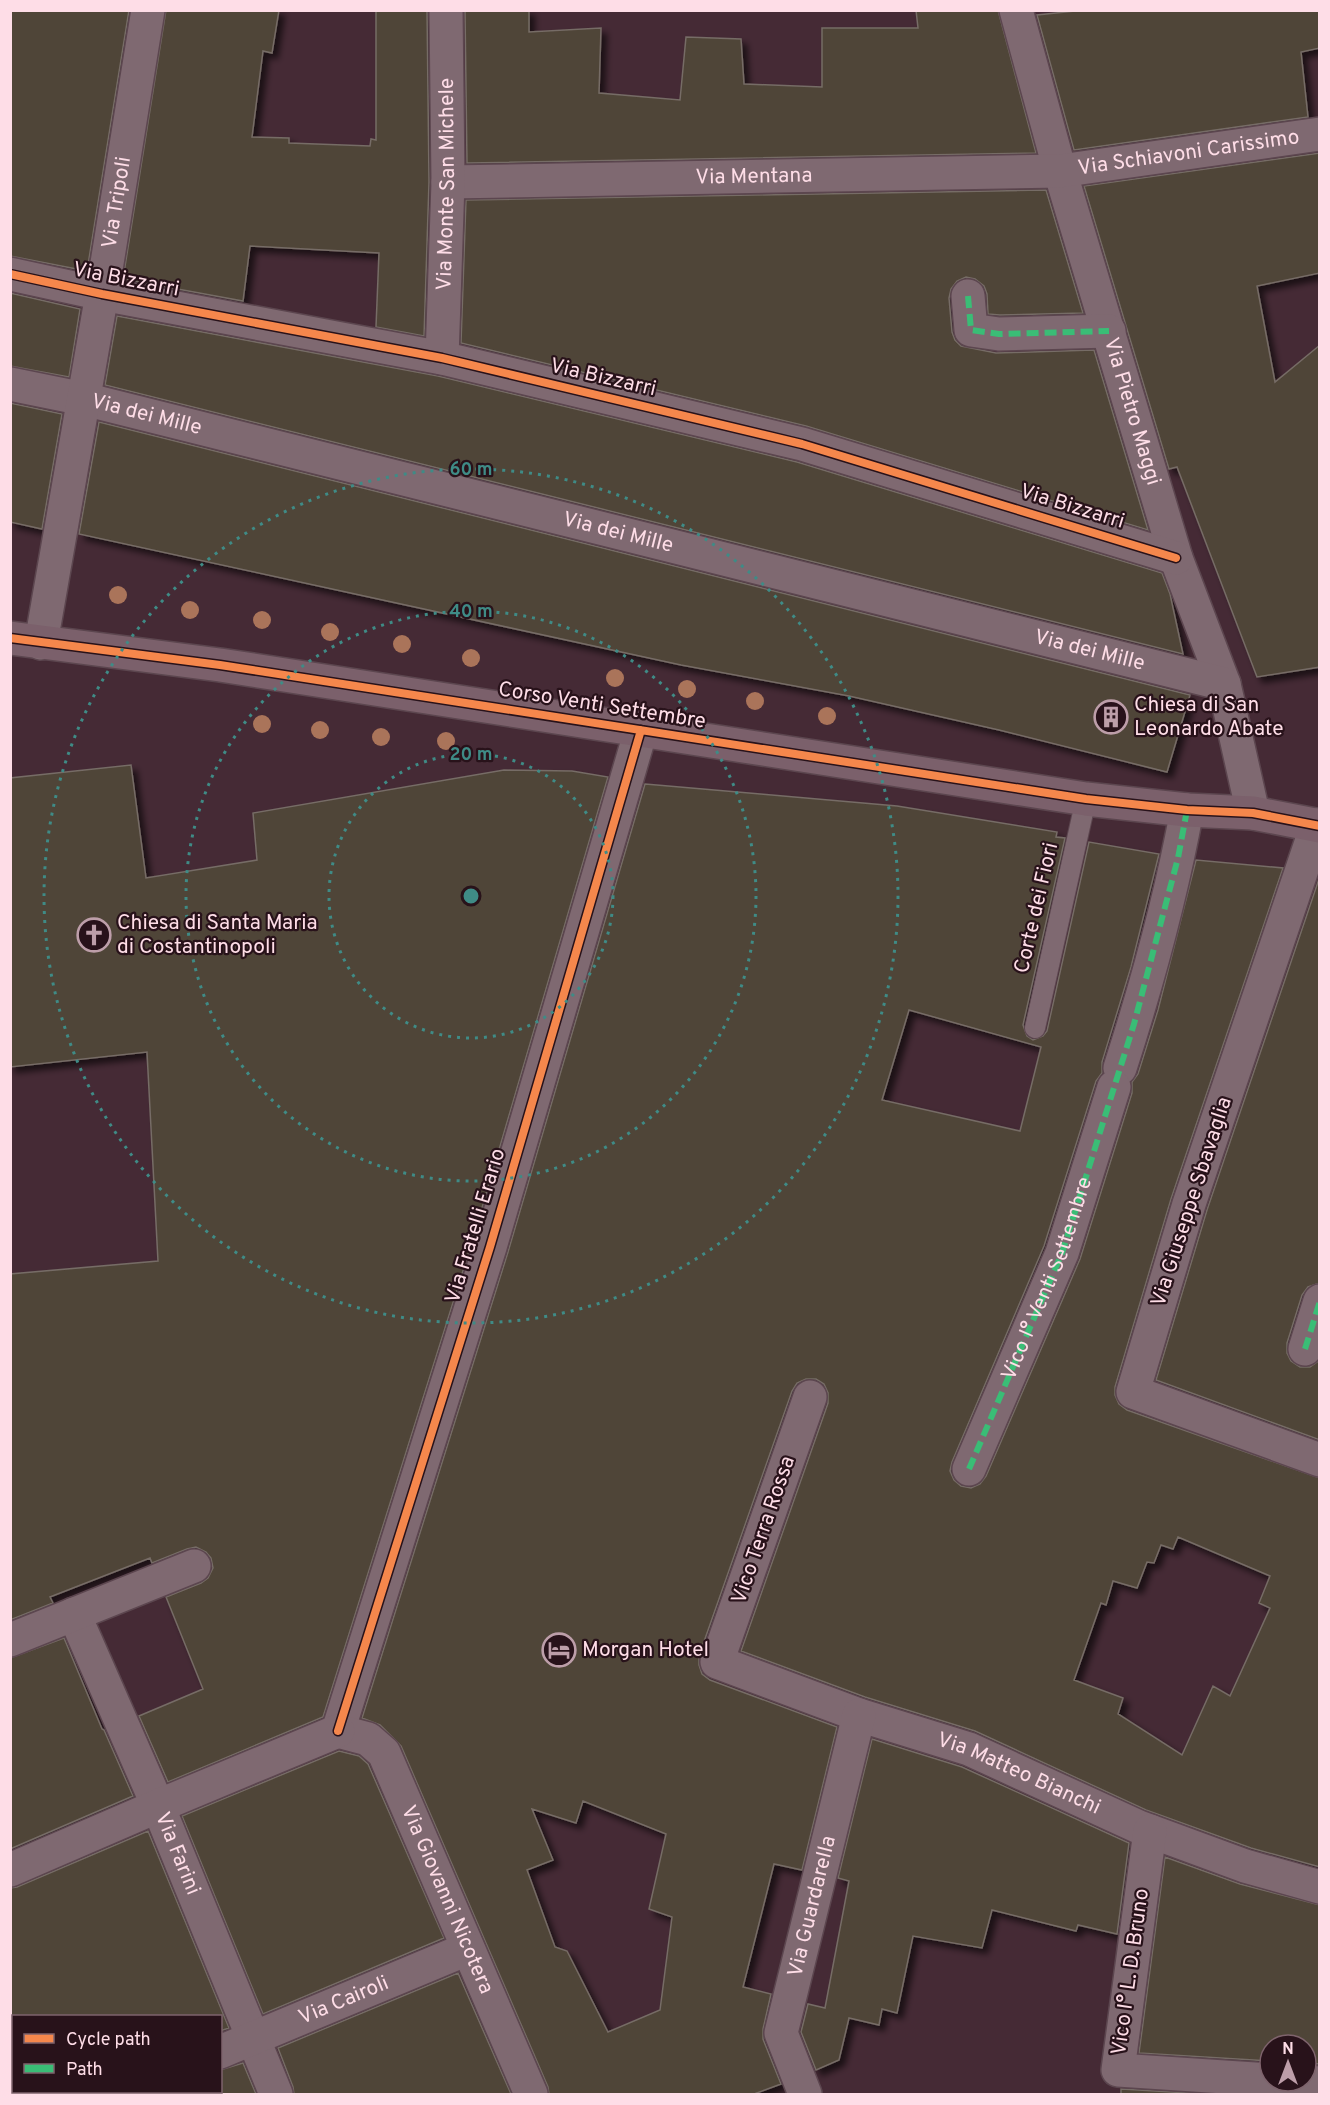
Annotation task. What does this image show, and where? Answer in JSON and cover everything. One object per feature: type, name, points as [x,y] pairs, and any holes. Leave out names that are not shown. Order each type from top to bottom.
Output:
[{"type":"street","name":"Via Tripoli","points":[[26,640],[84,399],[148,10]]},
{"type":"street","name":"Via Monte San Michele","points":[[442,358],[448,182],[446,10]]},
{"type":"street","name":"Via Pietro Maggi","points":[[1016,10],[1060,171],[1176,558],[1224,684],[1253,813]]},
{"type":"street","name":"Via Schiavoni Carissimo","points":[[1060,171],[1320,134]]},
{"type":"street","name":"Via Mentana","points":[[448,182],[1060,171]]},
{"type":"street","name":"Via Bizzarri","points":[[10,274],[102,294],[442,358],[802,444],[1176,558]]},
{"type":"street","points":[[968,296],[971,330],[999,334],[1109,331]]},
{"type":"street","name":"Via dei Mille","points":[[10,384],[84,399],[1224,684]]},
{"type":"street","name":"Corso Venti Settembre","points":[[26,640],[220,665],[1086,799],[1187,810],[1253,813],[1318,826]]},
{"type":"street","name":"Via Fratelli Erario","points":[[338,1731],[490,1247],[641,730]]},
{"type":"street","name":"Vico I° Venti Settembre","points":[[969,1469],[1062,1253],[1134,1024],[1175,870],[1187,810]]},
{"type":"street","name":"Via Giuseppe Sbavaglia","points":[[1318,826],[1189,1204],[1133,1392],[1320,1460]]},
{"type":"street","points":[[1305,1349],[1320,1300]]},
{"type":"street","name":"Vico Terra Rossa","points":[[717,1662],[810,1397]]},
{"type":"street","points":[[10,1640],[194,1566]]},
{"type":"street","name":"Via Farini","points":[[74,1614],[158,1806],[276,2094]]},
{"type":"street","name":"Via Matteo Bianchi","points":[[717,1662],[859,1715],[969,1749],[1150,1831],[1245,1866],[1320,1887]]},
{"type":"street","name":"Via Guardarella","points":[[805,2094],[781,2033],[859,1715]]},
{"type":"street","points":[[10,1870],[338,1731]]},
{"type":"street","name":"Via Giovanni Nicotera","points":[[338,1731],[368,1739],[384,1753],[531,2094]]},
{"type":"street","name":"Vico I° L. D. Bruno","points":[[1150,1831],[1118,2070],[1258,2079]]},
{"type":"street","name":"Via Cairoli","points":[[222,2051],[467,1949]]},
{"type":"lane","name":"Corte dei Fiori","points":[[1035,1028],[1086,799]]},
{"type":"building","points":[[10,10],[129,10],[87,271],[10,256]]},
{"type":"building","points":[[166,10],[279,10],[272,53],[263,51],[252,137],[289,138],[289,143],[370,146],[371,139],[376,140],[376,10],[427,10],[429,182],[424,336],[376,327],[379,253],[250,246],[243,301],[123,279]]},
{"type":"building","points":[[465,10],[529,10],[529,32],[601,28],[599,93],[680,100],[686,37],[741,39],[744,84],[822,87],[822,28],[918,28],[916,10],[998,10],[1036,153],[467,163]]},
{"type":"building","points":[[1085,10],[1320,10],[1320,48],[1301,52],[1308,117],[1074,150],[1037,15]]},
{"type":"building","points":[[1320,153],[1320,273],[1257,286],[1275,382],[1320,345],[1320,667],[1257,677],[1177,467],[1169,469],[1084,186]]},
{"type":"building","points":[[1046,190],[1083,313],[988,314],[987,294],[984,286],[975,279],[966,277],[957,281],[951,289],[949,298],[952,332],[955,340],[961,346],[996,353],[1094,350],[1148,530],[806,426],[461,343],[466,200]]},
{"type":"building","points":[[10,293],[80,309],[69,377],[10,366]]},
{"type":"building","points":[[117,316],[438,376],[797,462],[1162,573],[1170,594],[1183,654],[105,385]]},
{"type":"building","points":[[10,403],[62,414],[42,529],[10,522]]},
{"type":"building","points":[[99,422],[1190,695],[1167,772],[849,696],[681,665],[79,534]]},
{"type":"building","points":[[131,765],[146,878],[257,860],[253,813],[504,770],[572,771],[608,777],[472,1242],[323,1717],[168,1782],[139,1716],[203,1689],[166,1597],[208,1578],[213,1568],[211,1558],[206,1552],[196,1547],[152,1563],[150,1558],[50,1597],[53,1603],[10,1620],[10,1274],[158,1261],[147,1052],[10,1067],[10,778]]},
{"type":"building","points":[[645,784],[897,806],[1057,832],[1056,837],[1065,838],[1023,1025],[1027,1036],[1033,1040],[1043,1036],[1047,1031],[1089,842],[1159,854],[1131,967],[1102,1062],[1102,1073],[1096,1081],[1044,1246],[952,1462],[950,1471],[954,1480],[961,1486],[971,1488],[980,1484],[986,1476],[1080,1259],[1132,1093],[1132,1082],[1138,1074],[1158,1010],[1196,860],[1283,868],[1171,1199],[1115,1387],[1115,1395],[1119,1404],[1127,1410],[1320,1478],[1320,1867],[1251,1848],[1146,1810],[975,1731],[865,1697],[741,1651],[828,1403],[828,1393],[824,1384],[816,1379],[806,1379],[797,1383],[792,1391],[699,1656],[702,1674],[710,1680],[837,1727],[802,1870],[774,1864],[743,1987],[771,1994],[763,2039],[781,2084],[754,2094],[549,2094],[548,2087],[401,1746],[380,1725],[362,1718],[508,1252]],"holes":[[[909,1010],[1041,1047],[1020,1131],[882,1100]],[[1178,1537],[1270,1576],[1259,1603],[1270,1608],[1230,1696],[1213,1686],[1182,1755],[1118,1714],[1123,1698],[1074,1680],[1101,1603],[1106,1605],[1113,1581],[1137,1588],[1147,1562],[1154,1563],[1161,1545],[1173,1549]],[[583,1801],[666,1834],[649,1909],[672,1917],[660,2010],[608,2032],[567,1951],[555,1947],[527,1870],[553,1860],[532,1809],[576,1823]]]},
{"type":"building","points":[[1320,876],[1320,1283],[1308,1287],[1302,1295],[1287,1343],[1287,1353],[1291,1361],[1300,1367],[1310,1367],[1320,1360],[1320,1440],[1156,1380],[1207,1210]]},
{"type":"building","points":[[64,1638],[133,1796],[10,1849],[10,1658]]},
{"type":"building","points":[[872,1739],[962,1767],[1129,1843],[1117,1934],[1078,1925],[1076,1931],[992,1910],[982,1948],[913,1936],[897,2013],[882,2009],[879,2025],[849,2018],[839,2060],[816,2070],[801,2032],[808,2004],[825,2008],[849,1881],[838,1878]]},
{"type":"building","points":[[339,1751],[359,1756],[368,1764],[444,1938],[263,2014],[182,1816]]},
{"type":"building","points":[[148,1831],[229,2028],[222,2030],[222,2015],[10,2016],[10,1888]]},
{"type":"building","points":[[1165,1857],[1240,1884],[1320,1905],[1320,2064],[1318,2064],[1318,2033],[1258,2033],[1258,2060],[1139,2053]]},
{"type":"building","points":[[458,1973],[511,2094],[294,2094],[278,2048]]},
{"type":"building","points":[[243,2063],[256,2094],[220,2094],[222,2093],[222,2069]]},
{"type":"building","points":[[1121,2089],[1205,2094],[1121,2094]]},
{"type":"marked path","points":[[968,296],[971,330],[999,334],[1109,331]]},
{"type":"marked path","points":[[969,1469],[1062,1253],[1134,1024],[1178,858],[1187,810]]},
{"type":"marked path","points":[[1305,1349],[1320,1301]]},
{"type":"cycle path","points":[[10,274],[102,294],[442,358],[802,444],[1176,558]]},
{"type":"cycle path","points":[[10,638],[220,665],[1086,799],[1187,810],[1253,813],[1320,826]]},
{"type":"cycle path","points":[[338,1731],[490,1247],[641,730]]},
{"type":"place","name":"Chiesa di San Leonardo Abate","points":[[1111,717]]},
{"type":"place","name":"Chiesa di Santa Maria di Costantinopoli","points":[[94,935]]},
{"type":"place","name":"Morgan Hotel","points":[[559,1650]]}]
